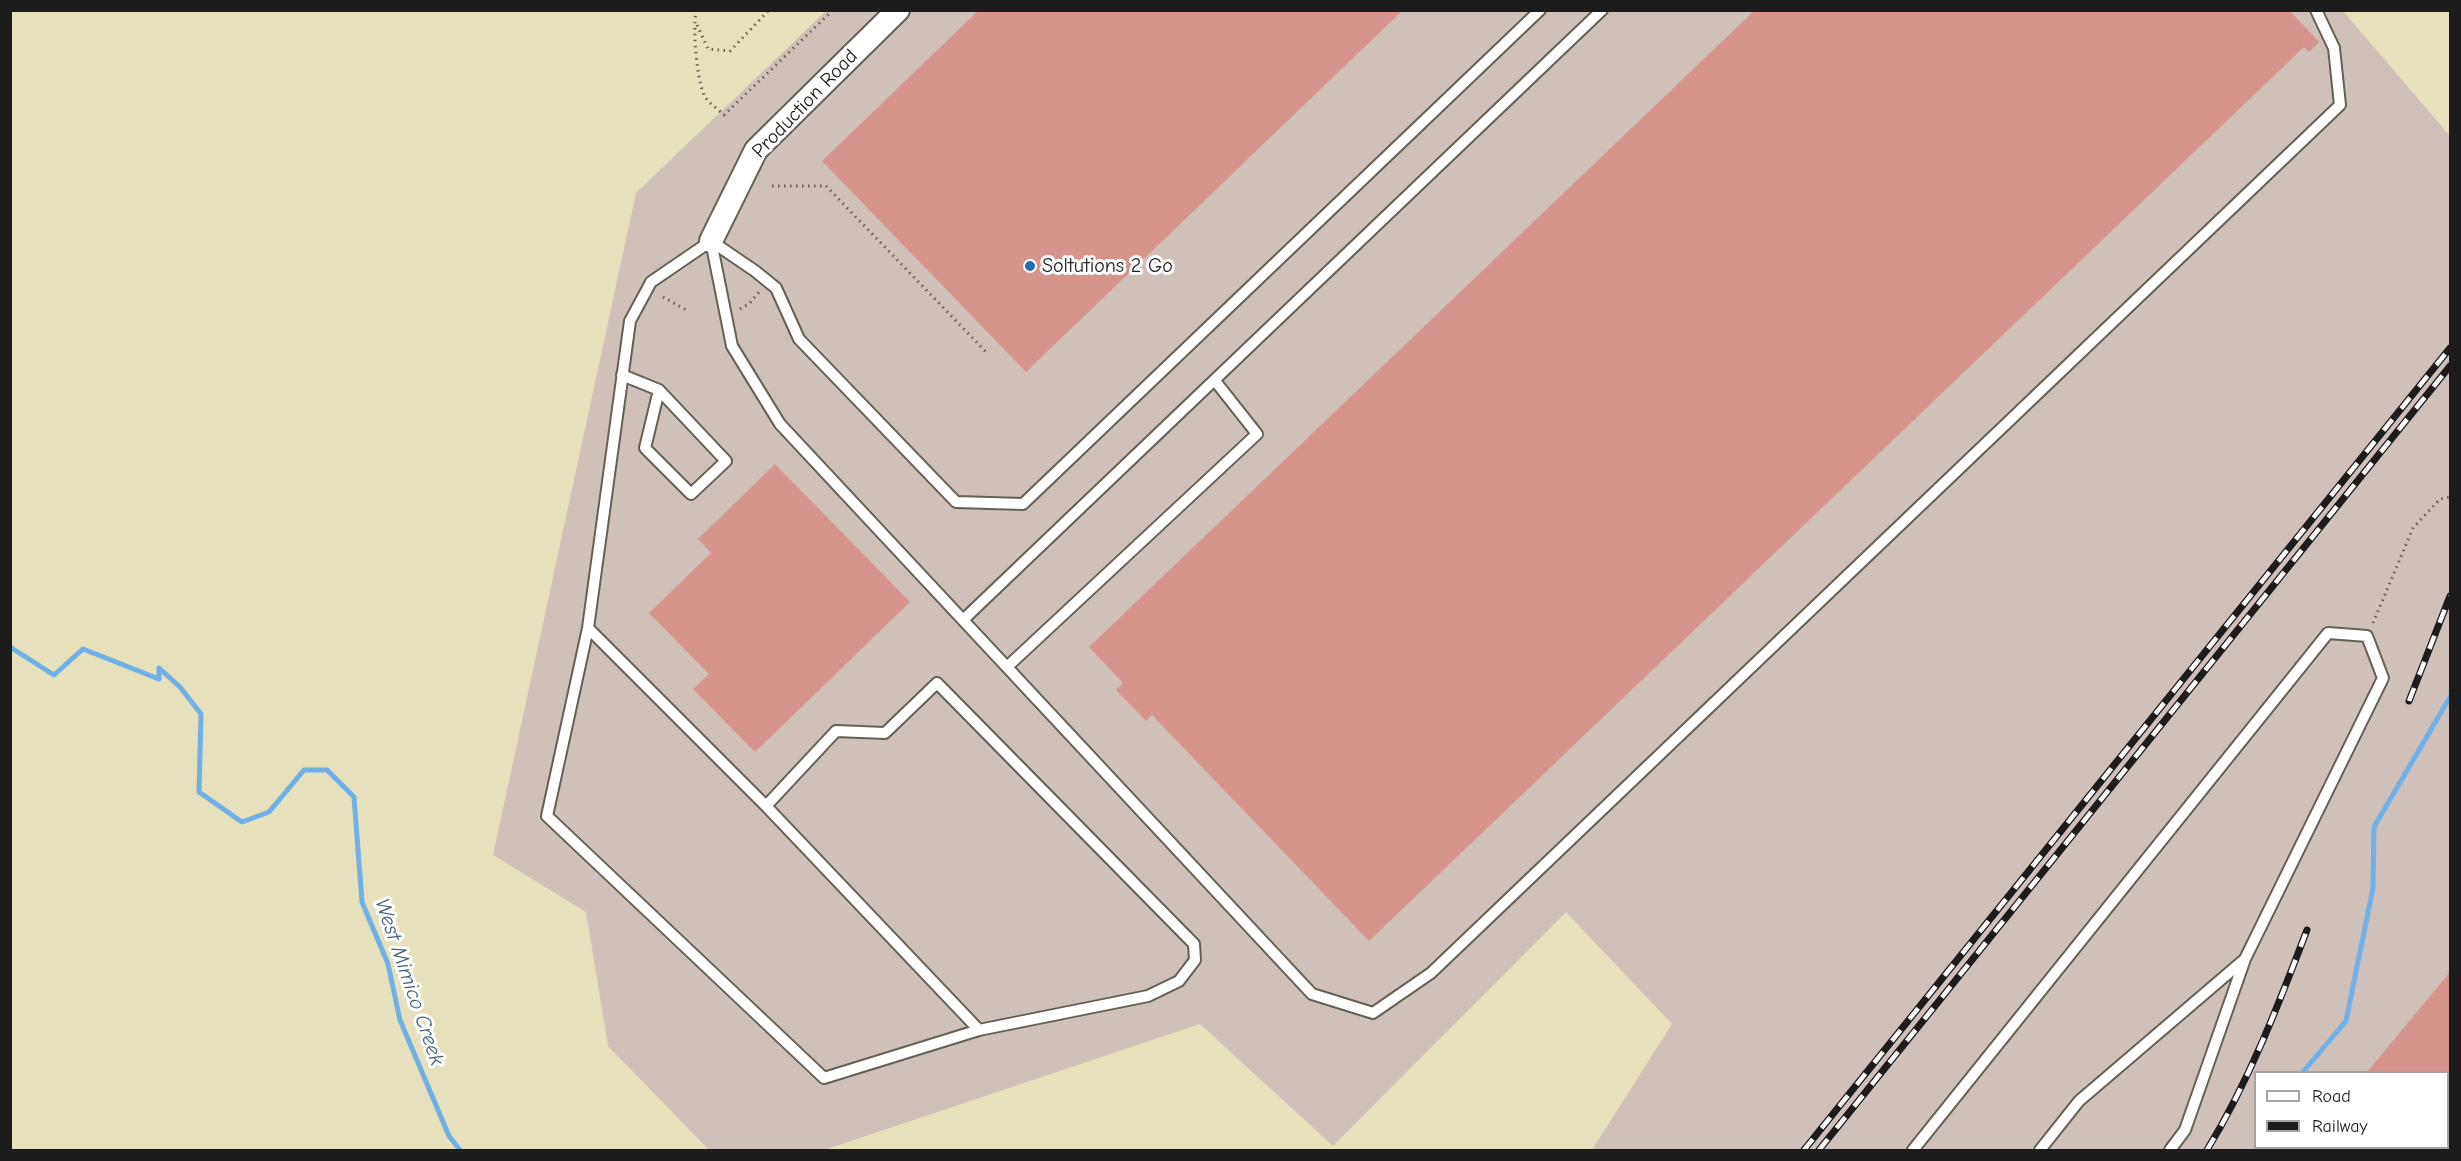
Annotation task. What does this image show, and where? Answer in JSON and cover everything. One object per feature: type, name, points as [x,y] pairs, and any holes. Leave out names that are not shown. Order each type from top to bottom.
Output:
[{"type":"street","name":"Production Road","points":[[711,241],[756,150],[898,10]]},
{"type":"lane","points":[[711,241],[776,288],[798,339],[957,502],[1023,504],[1540,10]]},
{"type":"lane","points":[[964,619],[1216,382],[1602,10]]},
{"type":"lane","points":[[711,241],[732,345],[780,424],[1312,994],[1373,1013],[1431,973],[2340,105],[2334,48],[2316,10]]},
{"type":"lane","points":[[711,241],[651,282],[630,321],[588,628],[547,816],[824,1078],[979,1030],[1148,996],[1179,981],[1195,960],[1194,944],[937,683],[885,733],[836,731],[766,806]]},
{"type":"lane","points":[[622,375],[659,390],[726,461],[691,494],[645,448],[659,390]]},
{"type":"lane","points":[[1008,666],[1257,434],[1216,382]]},
{"type":"lane","points":[[588,628],[766,806],[979,1030]]},
{"type":"lane","points":[[1913,1150],[2328,633],[2367,636],[2383,678],[2245,959],[2184,1130],[2170,1150]]},
{"type":"lane","points":[[2040,1150],[2079,1101],[2245,959]]},
{"type":"path","points":[[696,10],[694,21],[699,69],[705,97],[724,115],[833,10]]},
{"type":"path","points":[[694,21],[708,49],[730,51],[769,10]]},
{"type":"path","points":[[772,186],[826,186],[987,353]]},
{"type":"path","points":[[734,311],[749,304],[760,290]]},
{"type":"path","points":[[663,297],[688,311]]},
{"type":"path","points":[[2367,636],[2413,528],[2440,499],[2451,496]]},
{"type":"shaded area","points":[[826,11],[2343,11],[2450,136],[2450,1150],[1592,1150],[1672,1024],[1566,912],[1333,1146],[1200,1024],[824,1150],[709,1150],[608,1046],[586,912],[493,855],[636,193]]},
{"type":"building","name":"Soltutions 2 Go","points":[[979,10],[1403,10],[1026,372],[822,161]]},
{"type":"building","points":[[1755,10],[2289,10],[2319,42],[2309,52],[2304,47],[1369,941],[1152,715],[1146,721],[1116,690],[1123,683],[1089,647]]},
{"type":"building","points":[[775,464],[910,602],[755,752],[693,689],[709,674],[649,613],[711,553],[698,539]]},
{"type":"building","points":[[2451,971],[2451,1072],[2368,1071]]},
{"type":"waterway","name":"West Mimico Creek","points":[[10,647],[54,675],[83,649],[159,679],[159,668],[180,687],[201,714],[199,792],[242,822],[269,812],[304,770],[327,770],[354,797],[362,902],[388,964],[400,1020],[449,1136],[460,1150]]},
{"type":"waterway","points":[[2304,1071],[2346,1021],[2373,888],[2374,827],[2450,697]]},
{"type":"railway","points":[[1804,1150],[2450,348]]},
{"type":"railway","points":[[1819,1150],[2450,366]]},
{"type":"railway","points":[[2409,701],[2450,596]]},
{"type":"railway","points":[[2207,1150],[2249,1070],[2274,1015],[2307,930]]},
{"type":"place","name":"Soltutions 2 Go","points":[[1030,266]]}]
